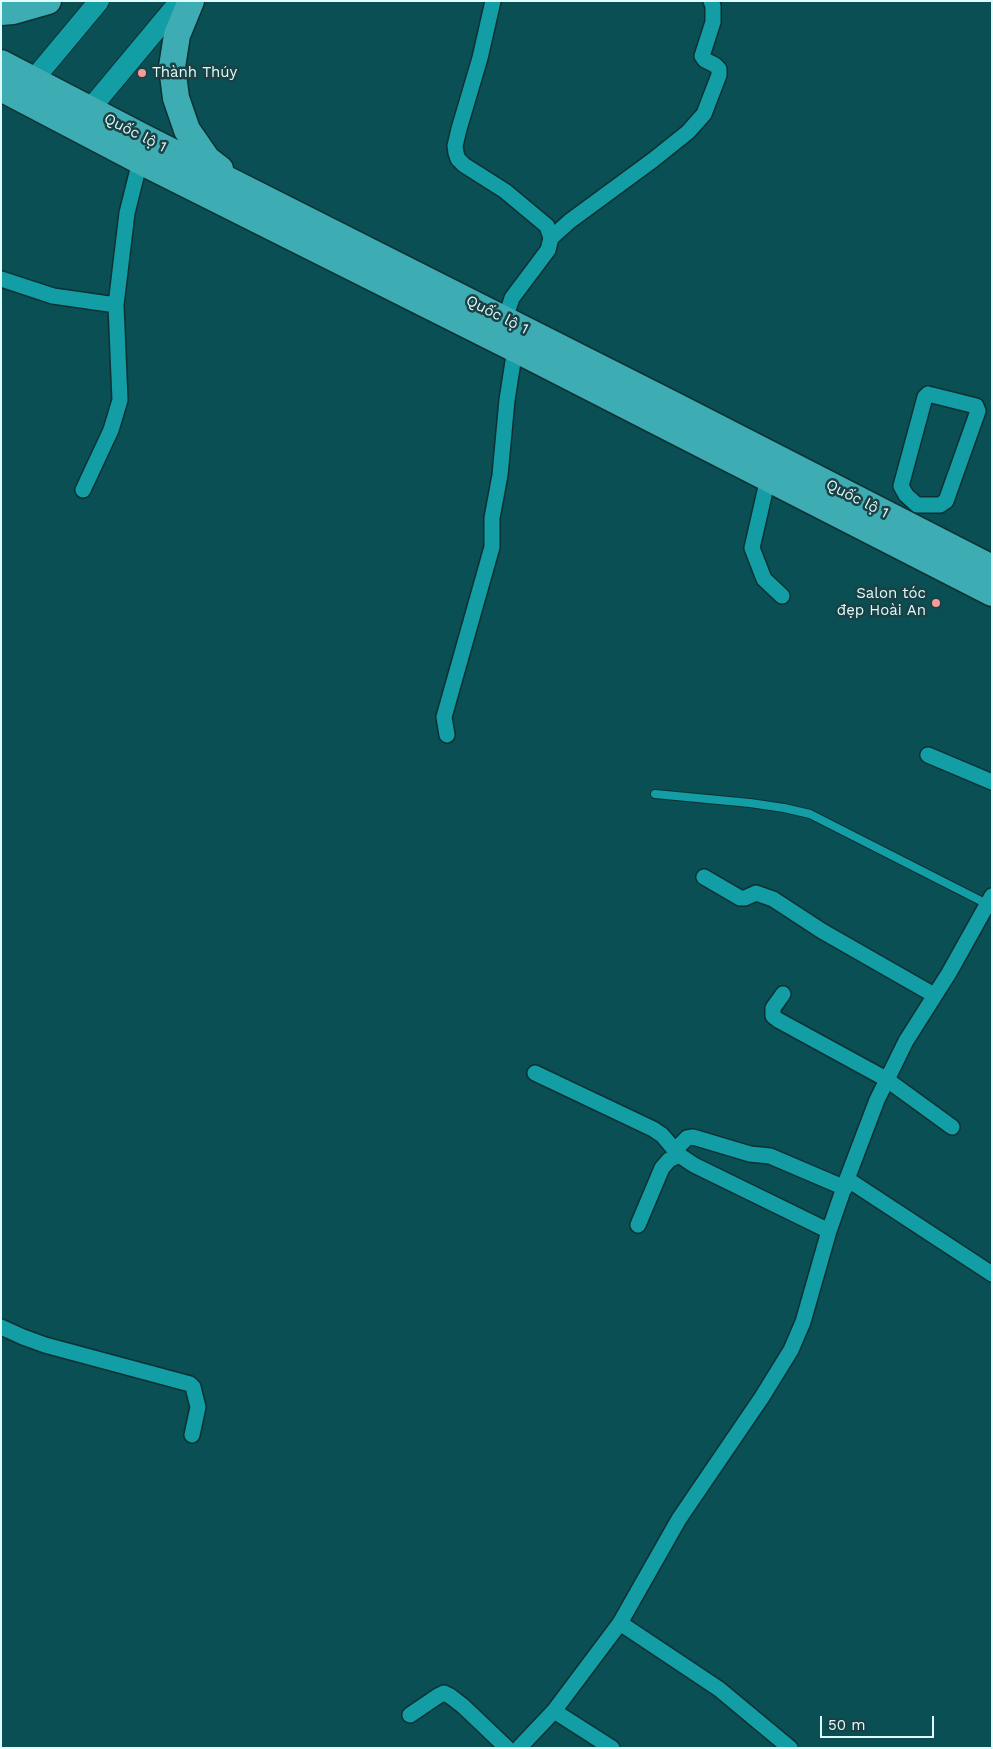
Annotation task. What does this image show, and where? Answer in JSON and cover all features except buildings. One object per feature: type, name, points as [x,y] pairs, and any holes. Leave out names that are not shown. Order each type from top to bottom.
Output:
[{"type":"highway","points":[[191,1],[177,35],[172,67],[176,98],[187,130],[207,159],[247,189]]},
{"type":"highway","name":"Quốc lộ 1","points":[[1,63],[19,89],[247,189],[507,320],[913,516],[992,568]]},
{"type":"highway","name":"Quốc lộ 1","points":[[84,119],[140,161],[515,349],[992,593]]},
{"type":"main road","points":[[19,89],[99,1]]},
{"type":"main road","points":[[84,119],[180,1]]},
{"type":"street","points":[[493,1],[480,58],[459,129],[455,146],[456,153],[458,159],[464,165],[505,191],[547,226],[551,238],[548,250],[512,298],[507,320]]},
{"type":"street","points":[[551,238],[570,221],[681,138],[704,114],[719,75],[719,69],[702,56],[713,22],[713,6],[711,1]]},
{"type":"street","points":[[82,490],[111,430],[120,400],[116,305],[127,213],[140,161]]},
{"type":"street","points":[[1,279],[53,296],[116,305]]},
{"type":"street","points":[[448,735],[444,717],[492,547],[492,518],[500,475],[507,400],[515,349]]},
{"type":"street","points":[[926,395],[976,406],[978,411],[946,501],[913,516],[901,486],[926,395]]},
{"type":"street","points":[[768,478],[752,548],[764,579],[782,596]]},
{"type":"street","points":[[928,755],[992,782]]},
{"type":"street","points":[[704,877],[740,898],[756,893],[773,899],[822,931],[934,995]]},
{"type":"street","points":[[518,1748],[554,1711],[620,1623],[679,1520],[762,1397],[791,1350],[803,1322],[829,1231],[862,1136],[886,1080],[906,1041],[949,973],[989,900]]},
{"type":"street","points":[[783,994],[773,1008],[773,1016],[778,1020],[886,1080],[952,1127]]},
{"type":"street","points":[[535,1073],[653,1129],[662,1135],[677,1153],[698,1168],[829,1231]]},
{"type":"street","points":[[638,1226],[662,1168],[677,1153],[687,1138],[693,1137],[750,1154],[770,1156],[846,1184],[992,1274]]},
{"type":"street","points":[[1,1327],[45,1344],[190,1384],[193,1387],[198,1407],[192,1435]]},
{"type":"street","points":[[620,1623],[719,1689],[790,1748]]},
{"type":"street","points":[[410,1714],[438,1696],[444,1694],[450,1696],[507,1748]]},
{"type":"street","points":[[554,1711],[612,1748]]},
{"type":"lane","points":[[655,794],[759,804],[810,814],[989,900]]},
{"type":"place","name":"Thành Thúy","points":[[142,73]]},
{"type":"place","name":"Salon tóc đẹp Hoài An","points":[[936,603]]}]
